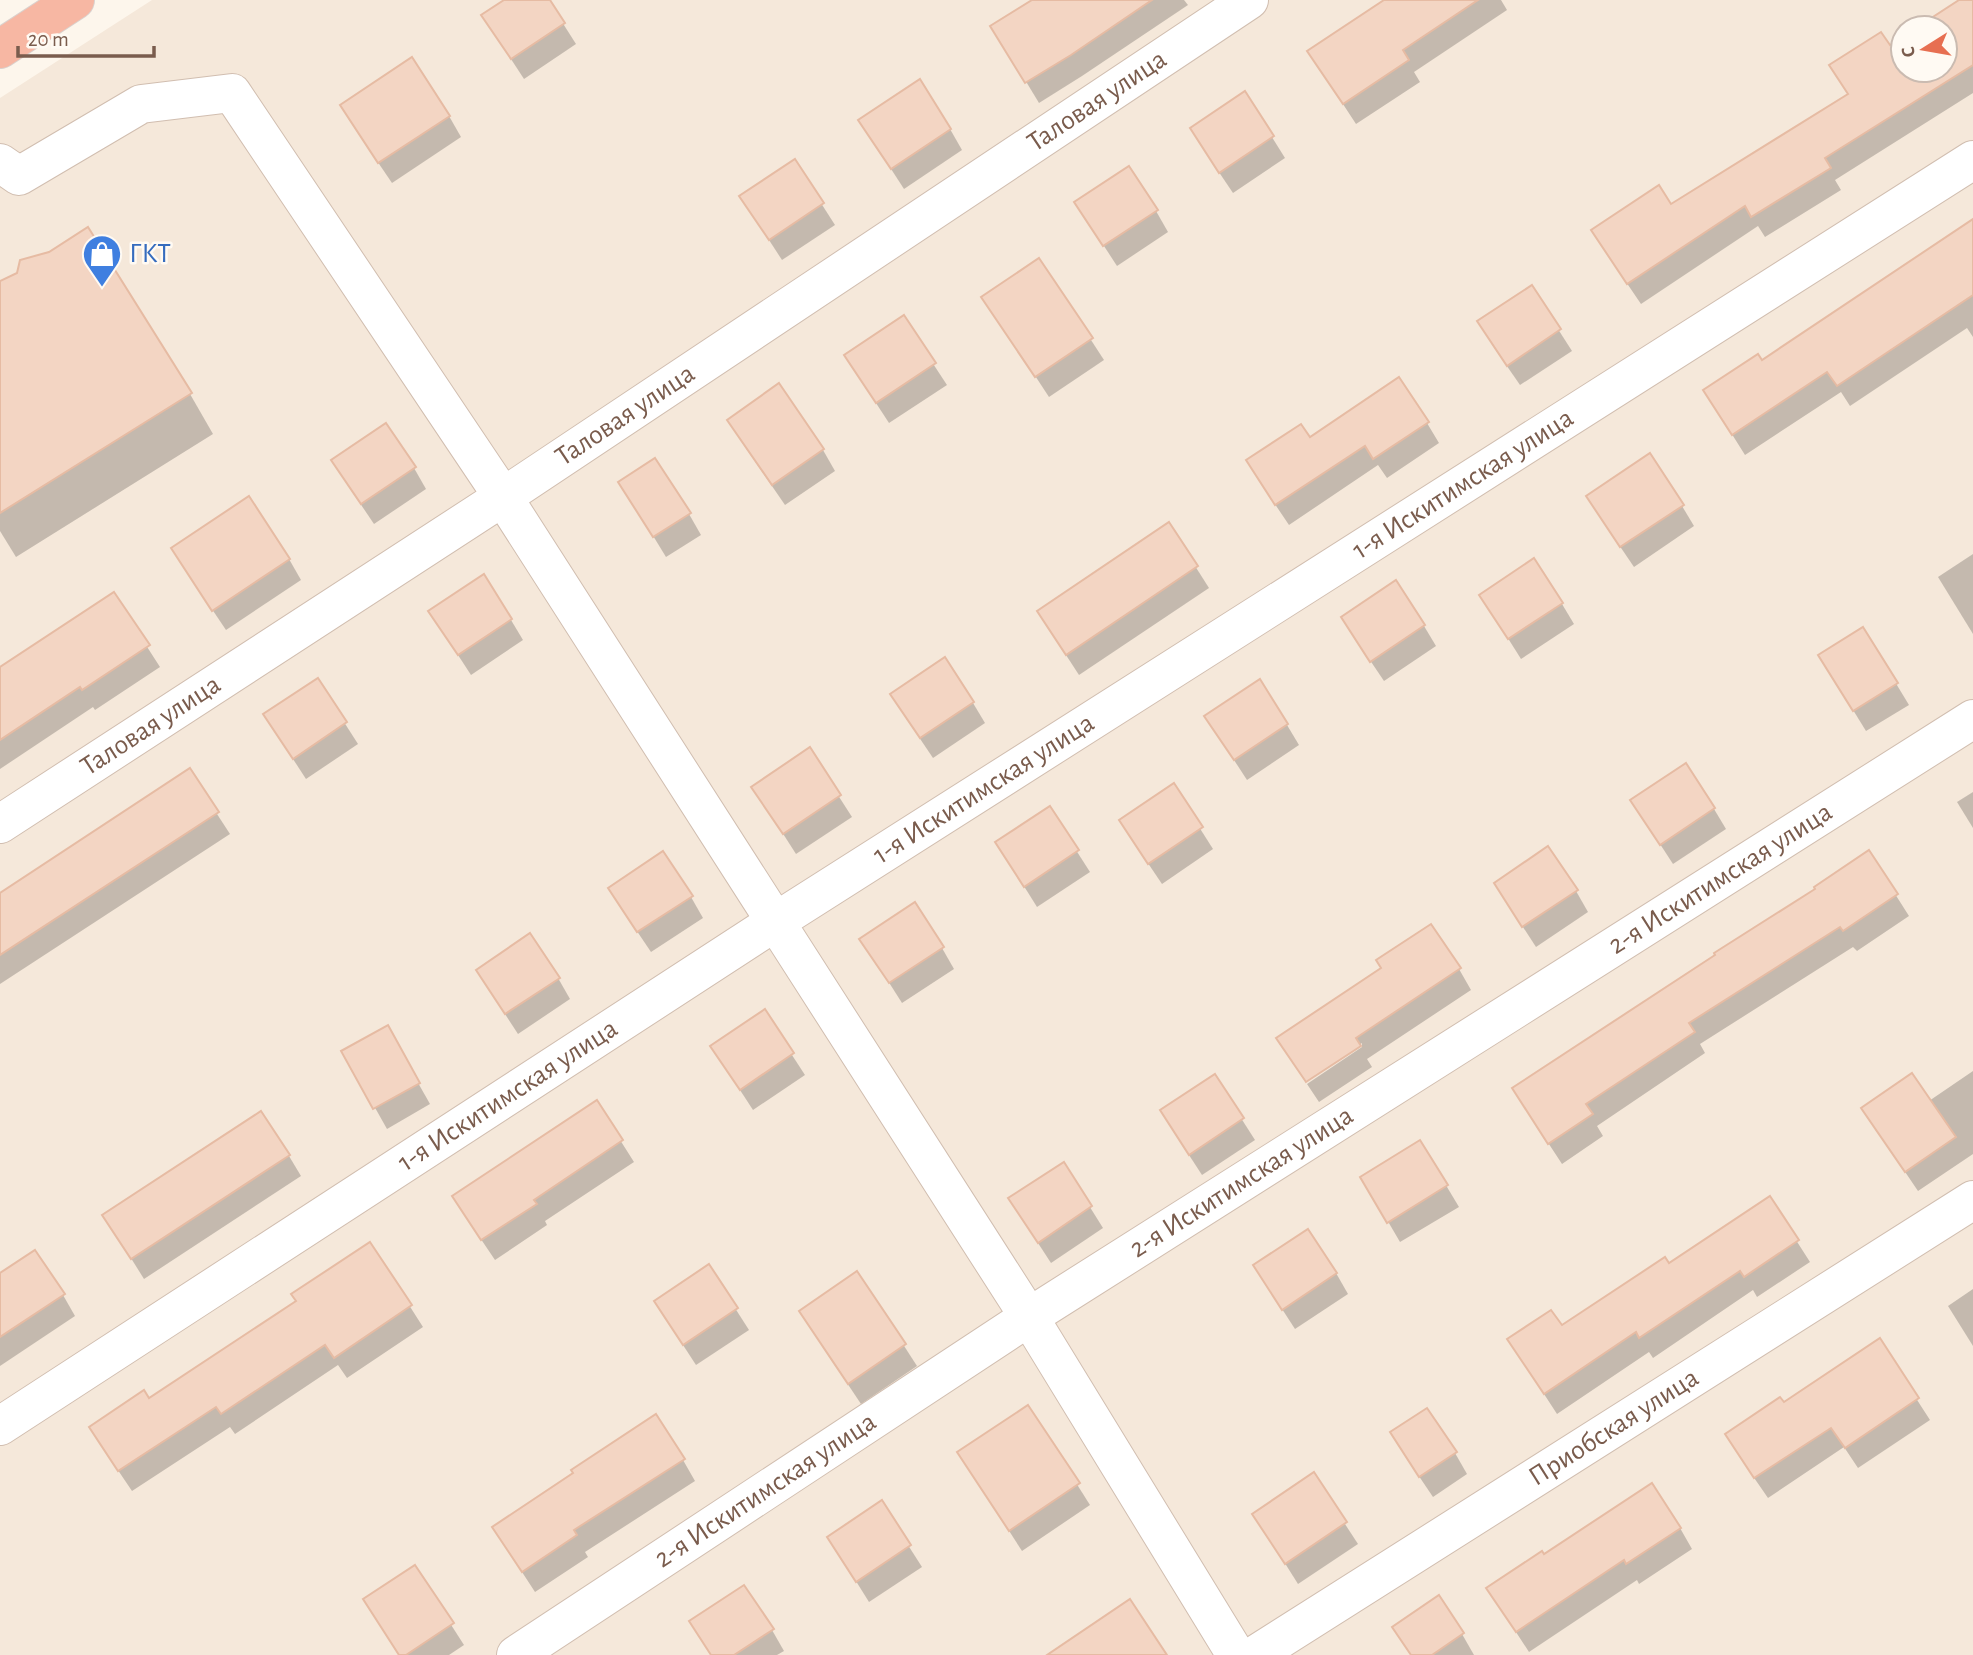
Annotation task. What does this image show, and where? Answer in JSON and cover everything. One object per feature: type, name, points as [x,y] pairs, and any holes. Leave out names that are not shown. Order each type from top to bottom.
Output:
[{"type":"highway","points":[[0,49],[75,0]]},
{"type":"street","name":"Таловая улица","points":[[0,824],[503,497],[1249,0]]},
{"type":"street","points":[[0,163],[19,176],[141,104],[232,93],[503,497],[1029,1317],[1236,1655]]},
{"type":"street","name":"1-я Искитимская улица","points":[[0,1426],[775,922],[1973,160]]},
{"type":"street","name":"2-я Искитимская улица","points":[[516,1655],[1029,1317],[1973,719]]},
{"type":"street","name":"Приобская улица","points":[[1255,1655],[1973,1200]]},
{"type":"shaded area","points":[[152,0],[1973,0],[1973,1655],[0,1655],[0,98]]},
{"type":"building","points":[[504,0],[550,0],[565,23],[511,59],[481,15]]},
{"type":"building","points":[[1032,0],[1152,0],[1025,83],[990,26]]},
{"type":"building","points":[[1384,0],[1478,0],[1403,50],[1409,60],[1343,104],[1307,51]]},
{"type":"building","points":[[1959,0],[1973,0],[1973,65],[1959,74],[1959,14],[1938,14]]},
{"type":"building","points":[[1881,32],[1889,44],[1889,84],[1943,84],[1825,158],[1831,168],[1751,217],[1745,206],[1627,284],[1591,230],[1659,185],[1671,204],[1848,94],[1829,65]]},
{"type":"building","points":[[412,57],[450,116],[378,163],[340,105]]},
{"type":"building","points":[[920,79],[951,129],[891,169],[858,120]]},
{"type":"building","points":[[1245,91],[1274,136],[1219,173],[1190,128]]},
{"type":"building","points":[[795,159],[824,203],[769,240],[739,196]]},
{"type":"building","points":[[1129,166],[1158,210],[1103,246],[1074,202]]},
{"type":"building","points":[[1973,219],[1973,295],[1837,386],[1827,372],[1732,435],[1703,390],[1758,354],[1762,360]]},
{"type":"building","points":[[88,227],[192,393],[0,513],[0,281],[17,273],[20,260],[49,252]]},
{"type":"building","points":[[1039,258],[1093,338],[1035,377],[981,297]]},
{"type":"building","points":[[1532,285],[1561,329],[1507,366],[1477,321]]},
{"type":"building","points":[[904,315],[936,363],[876,403],[844,355]]},
{"type":"building","points":[[1399,377],[1429,422],[1373,459],[1365,446],[1275,505],[1246,460],[1301,424],[1310,437]]},
{"type":"building","points":[[779,383],[824,449],[772,485],[727,420]]},
{"type":"building","points":[[386,423],[416,467],[361,504],[331,460]]},
{"type":"building","points":[[1650,453],[1684,505],[1620,547],[1586,496]]},
{"type":"building","points":[[655,458],[691,513],[653,537],[618,482]]},
{"type":"building","points":[[249,496],[290,559],[212,611],[171,548]]},
{"type":"building","points":[[1169,522],[1198,566],[1066,655],[1037,611]]},
{"type":"building","points":[[1534,558],[1563,603],[1508,639],[1479,595]]},
{"type":"building","points":[[484,574],[512,619],[458,655],[428,611]]},
{"type":"building","points":[[1396,580],[1425,625],[1370,662],[1341,617]]},
{"type":"building","points":[[114,592],[150,645],[0,740],[0,667]]},
{"type":"building","points":[[1863,627],[1898,683],[1853,711],[1818,655]]},
{"type":"building","points":[[945,657],[974,702],[920,738],[890,694]]},
{"type":"building","points":[[318,678],[347,722],[293,759],[263,714]]},
{"type":"building","points":[[1260,679],[1288,724],[1234,760],[1204,716]]},
{"type":"building","points":[[810,747],[841,795],[783,834],[751,787]]},
{"type":"building","points":[[1686,763],[1715,808],[1660,845],[1630,800]]},
{"type":"building","points":[[190,768],[219,812],[0,955],[0,893]]},
{"type":"building","points":[[1174,783],[1203,827],[1148,864],[1119,820]]},
{"type":"building","points":[[1050,806],[1079,850],[1024,887],[995,842]]},
{"type":"building","points":[[1548,846],[1578,890],[1522,927],[1494,883]]},
{"type":"building","points":[[1869,850],[1898,894],[1843,931],[1840,927],[1689,1023],[1695,1032],[1586,1104],[1593,1114],[1548,1144],[1512,1088],[1815,889],[1814,887]]},
{"type":"building","points":[[663,851],[693,896],[637,932],[608,888]]},
{"type":"building","points":[[915,902],[944,947],[889,983],[859,939]]},
{"type":"building","points":[[1431,924],[1461,968],[1356,1038],[1361,1046],[1306,1082],[1276,1038],[1381,968],[1376,960]]},
{"type":"building","points":[[530,933],[560,978],[505,1014],[476,970]]},
{"type":"building","points":[[765,1009],[794,1053],[740,1090],[710,1046]]},
{"type":"building","points":[[388,1025],[420,1083],[373,1109],[341,1051]]},
{"type":"building","points":[[1912,1073],[1956,1137],[1905,1172],[1861,1108]]},
{"type":"building","points":[[1215,1074],[1244,1118],[1189,1155],[1160,1110]]},
{"type":"building","points":[[597,1100],[623,1140],[534,1200],[537,1204],[481,1240],[452,1196]]},
{"type":"building","points":[[261,1111],[290,1155],[131,1259],[102,1215]]},
{"type":"building","points":[[1420,1140],[1448,1185],[1387,1223],[1360,1177]]},
{"type":"building","points":[[1064,1162],[1092,1206],[1038,1243],[1008,1198]]},
{"type":"building","points":[[1770,1196],[1799,1240],[1744,1277],[1740,1271],[1639,1338],[1636,1332],[1544,1394],[1507,1339],[1551,1310],[1562,1325],[1665,1257],[1669,1263]]},
{"type":"building","points":[[1308,1229],[1337,1273],[1282,1310],[1253,1265]]},
{"type":"building","points":[[370,1242],[412,1305],[334,1358],[325,1345],[221,1414],[216,1407],[118,1471],[89,1427],[144,1390],[149,1398],[296,1301],[291,1294]]},
{"type":"building","points":[[35,1250],[65,1294],[0,1337],[0,1273]]},
{"type":"building","points":[[709,1264],[738,1308],[683,1345],[654,1301]]},
{"type":"building","points":[[857,1271],[906,1344],[848,1384],[799,1311]]},
{"type":"building","points":[[1880,1338],[1919,1398],[1845,1448],[1831,1428],[1754,1478],[1725,1434],[1780,1397],[1784,1402]]},
{"type":"building","points":[[1028,1405],[1080,1483],[1009,1531],[957,1452]]},
{"type":"building","points":[[1427,1408],[1457,1452],[1419,1477],[1390,1432]]},
{"type":"building","points":[[656,1414],[685,1459],[574,1530],[577,1535],[522,1572],[492,1527],[573,1473],[571,1470]]},
{"type":"building","points":[[1314,1472],[1347,1522],[1285,1564],[1252,1514]]},
{"type":"building","points":[[1652,1483],[1681,1528],[1626,1564],[1624,1560],[1516,1632],[1486,1588],[1542,1551],[1544,1554]]},
{"type":"building","points":[[882,1500],[911,1545],[856,1582],[827,1537]]},
{"type":"building","points":[[415,1565],[454,1623],[406,1655],[399,1655],[363,1599]]},
{"type":"building","points":[[744,1585],[774,1629],[734,1655],[711,1655],[689,1621]]},
{"type":"building","points":[[1439,1595],[1464,1633],[1432,1655],[1411,1655],[1392,1627]]},
{"type":"building","points":[[1130,1599],[1167,1655],[1047,1655]]},
{"type":"place","name":"ГКТ","points":[[102,288]]}]
